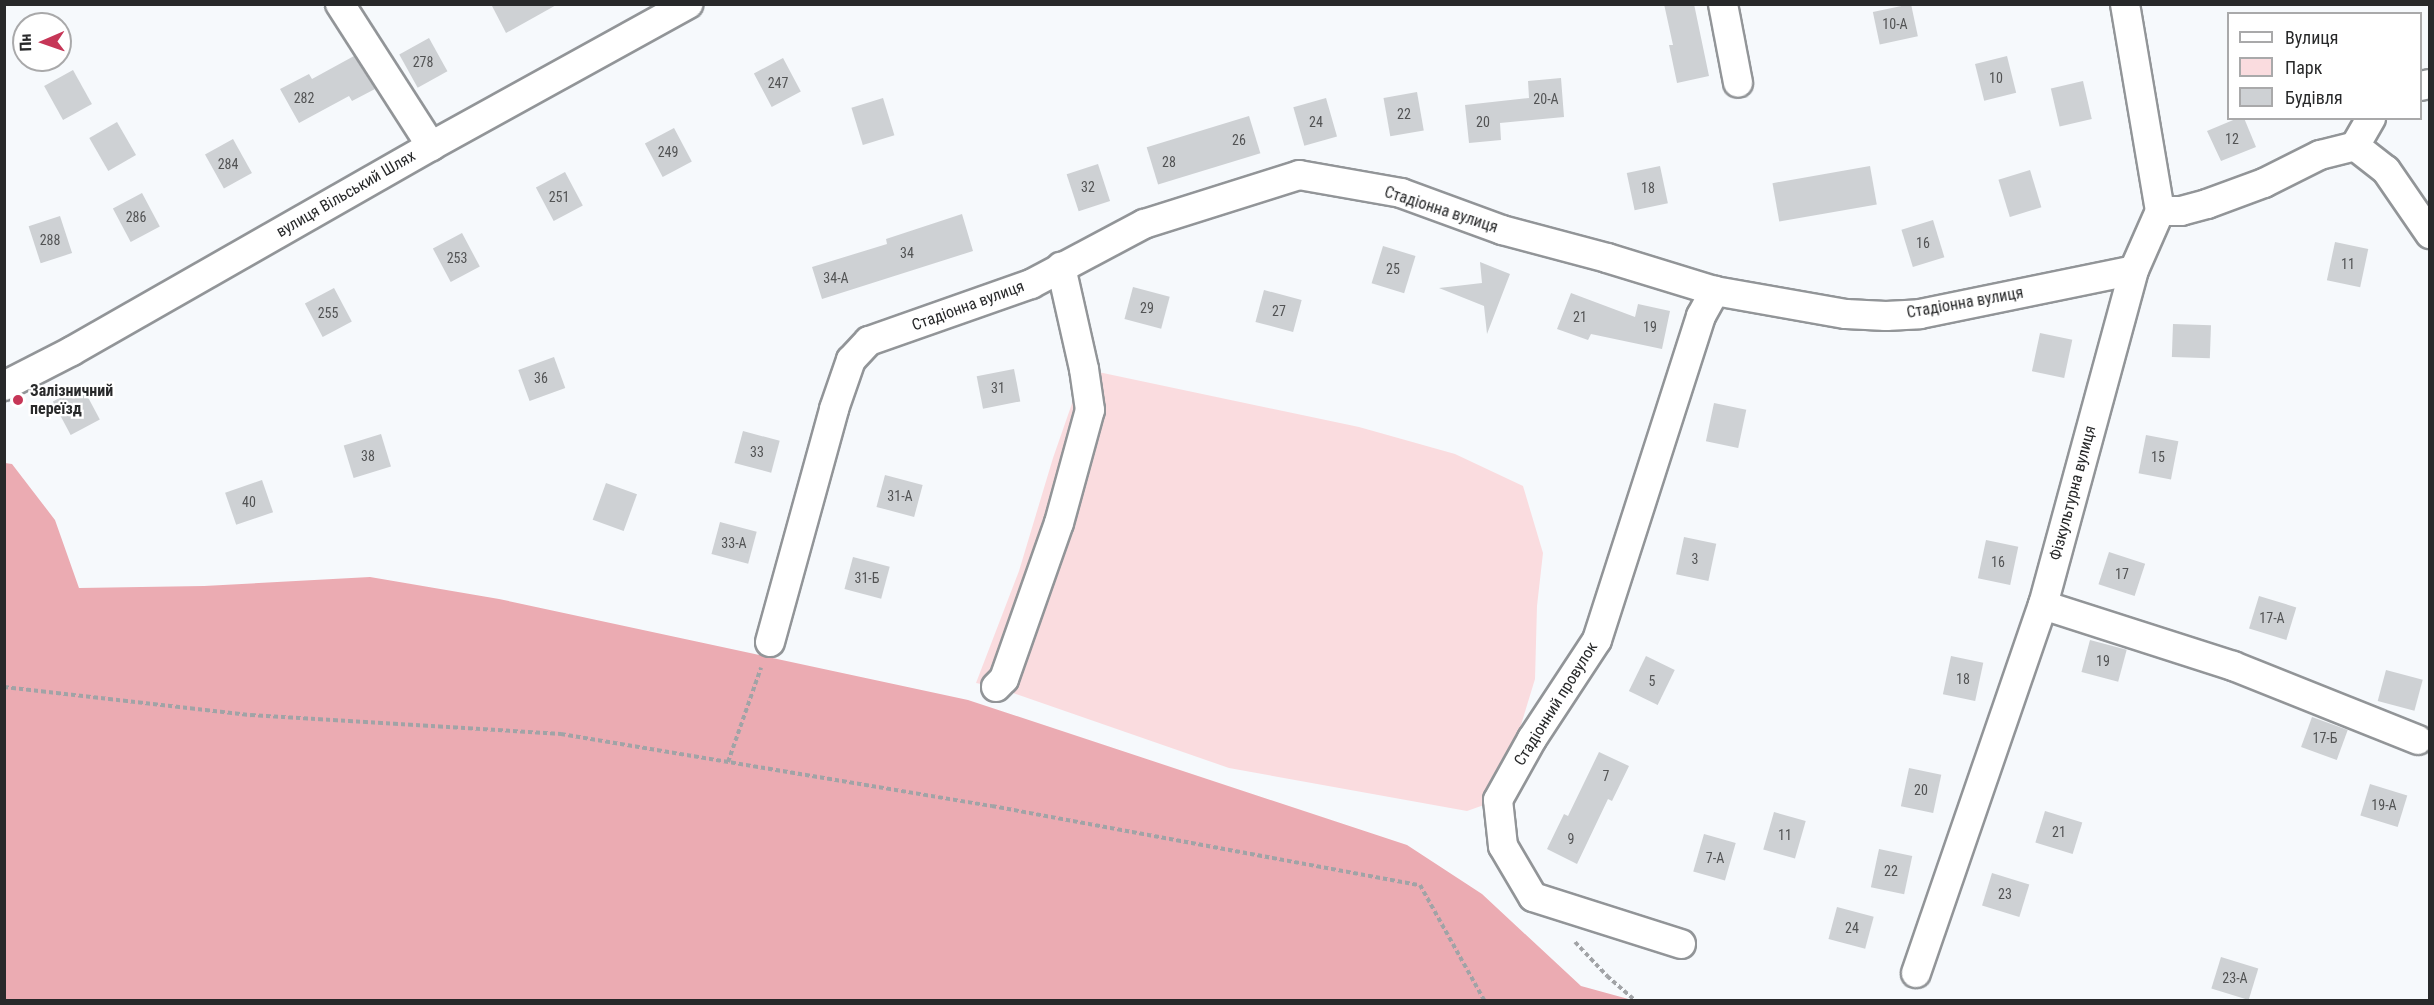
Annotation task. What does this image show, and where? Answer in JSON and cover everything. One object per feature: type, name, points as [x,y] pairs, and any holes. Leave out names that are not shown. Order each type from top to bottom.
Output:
[{"type":"street","points":[[340,4],[431,146]]},
{"type":"street","name":"вулиця Вільський Шлях","points":[[4,386],[72,351],[431,146],[688,4]]},
{"type":"street","points":[[1723,4],[1738,83]]},
{"type":"street","points":[[2125,4],[2160,211],[2181,211],[2207,204],[2264,183],[2320,155],[2355,146],[2370,120]]},
{"type":"street","points":[[2355,146],[2386,170],[2430,234]]},
{"type":"street","name":"Стадіонна вулиця","points":[[770,642],[834,409],[851,360],[868,341],[1031,284],[1144,224],[1299,175],[1401,193],[1502,230],[1607,258],[1715,291],[1846,314],[1886,316],[1920,314],[2134,270]]},
{"type":"street","name":"Фізкультурна вулиця","points":[[1916,973],[2043,605],[2134,270],[2160,211]]},
{"type":"street","points":[[996,687],[1004,679],[1059,523],[1090,411],[1084,369],[1061,267]]},
{"type":"street","name":"Стадіонний провулок","points":[[1681,944],[1533,897],[1503,846],[1498,800],[1532,739],[1597,640],[1701,316],[1715,291]]},
{"type":"street","points":[[2043,605],[2233,666],[2418,740]]},
{"type":"path","points":[[728,762],[770,642]]},
{"type":"path","points":[[4,687],[251,715],[561,734],[992,806],[1420,885],[1484,1000]]},
{"type":"path","points":[[1574,941],[1607,976],[1635,1000]]},
{"type":"green space","points":[[1084,369],[1359,427],[1455,454],[1523,486],[1543,553],[1537,606],[1535,679],[1498,800],[1467,811],[1229,768],[996,687],[976,683],[1019,571],[1053,458]]},
{"type":"shaded area","points":[[5,463],[12,464],[55,520],[79,588],[204,586],[370,577],[499,599],[968,700],[1407,845],[1482,894],[1581,986],[1632,1000],[5,1000]]},
{"type":"building","points":[[491,4],[558,4],[506,33]]},
{"type":"building","points":[[1664,4],[1694,4],[1709,76],[1677,83],[1669,45],[1673,45]]},
{"type":"building","points":[[1911,4],[1918,36],[1880,44],[1873,12]]},
{"type":"building","points":[[429,38],[447,71],[418,88],[399,54]]},
{"type":"building","points":[[354,56],[375,89],[352,101],[349,96],[299,123],[280,89],[309,74],[312,79]]},
{"type":"building","points":[[2007,56],[2016,93],[1984,101],[1975,64]]},
{"type":"building","points":[[783,58],[801,92],[772,107],[754,73]]},
{"type":"building","points":[[73,70],[92,104],[63,120],[44,86]]},
{"type":"building","points":[[1561,78],[1564,117],[1500,123],[1501,140],[1469,143],[1465,105],[1529,98],[1528,81]]},
{"type":"building","points":[[2083,81],[2092,119],[2060,126],[2051,88]]},
{"type":"building","points":[[1417,92],[1424,130],[1390,136],[1384,98]]},
{"type":"building","points":[[883,98],[894,135],[863,145],[851,108]]},
{"type":"building","points":[[1326,98],[1337,136],[1304,146],[1293,107]]},
{"type":"building","points":[[1249,116],[1260,153],[1158,185],[1147,147]]},
{"type":"building","points":[[2233,120],[2245,120],[2256,147],[2221,161],[2207,131]]},
{"type":"building","points":[[117,122],[136,155],[108,171],[89,138]]},
{"type":"building","points":[[674,128],[692,162],[663,177],[645,143]]},
{"type":"building","points":[[233,139],[252,173],[224,189],[205,155]]},
{"type":"building","points":[[1098,164],[1110,201],[1079,211],[1067,174]]},
{"type":"building","points":[[1660,166],[1668,203],[1635,210],[1627,173]]},
{"type":"building","points":[[1870,166],[1877,204],[1779,222],[1773,183]]},
{"type":"building","points":[[2030,170],[2041,207],[2010,217],[1998,180]]},
{"type":"building","points":[[565,172],[583,206],[554,221],[536,187]]},
{"type":"building","points":[[142,193],[160,227],[131,242],[113,208]]},
{"type":"building","points":[[962,214],[973,251],[822,299],[812,267],[887,244],[886,239]]},
{"type":"building","points":[[60,216],[72,253],[41,263],[29,226]]},
{"type":"building","points":[[1933,220],[1944,257],[1913,267],[1901,230]]},
{"type":"building","points":[[462,233],[480,267],[451,282],[433,248]]},
{"type":"building","points":[[2335,242],[2368,249],[2360,287],[2327,280]]},
{"type":"building","points":[[1383,246],[1416,256],[1404,293],[1372,283]]},
{"type":"building","points":[[1480,262],[1510,274],[1487,334],[1484,306],[1439,288],[1482,283]]},
{"type":"building","points":[[1133,287],[1170,297],[1161,329],[1124,319]]},
{"type":"building","points":[[334,288],[352,322],[323,337],[305,303]]},
{"type":"building","points":[[1264,290],[1302,300],[1293,332],[1255,322]]},
{"type":"building","points":[[1571,293],[1635,317],[1638,304],[1670,311],[1662,349],[1591,334],[1588,340],[1557,329]]},
{"type":"building","points":[[2173,324],[2211,325],[2210,358],[2172,357]]},
{"type":"building","points":[[2040,333],[2072,340],[2064,378],[2032,371]]},
{"type":"building","points":[[554,357],[565,388],[530,401],[518,370]]},
{"type":"building","points":[[1014,369],[1020,401],[983,409],[977,376]]},
{"type":"building","points":[[82,386],[100,420],[71,435],[53,401]]},
{"type":"building","points":[[1714,403],[1746,410],[1738,448],[1706,441]]},
{"type":"building","points":[[743,431],[780,441],[771,473],[734,463]]},
{"type":"building","points":[[381,434],[391,467],[354,478],[344,445]]},
{"type":"building","points":[[2146,435],[2178,441],[2171,480],[2139,473]]},
{"type":"building","points":[[885,475],[923,485],[914,517],[876,507]]},
{"type":"building","points":[[262,480],[273,512],[236,525],[225,493]]},
{"type":"building","points":[[606,483],[637,494],[624,531],[593,520]]},
{"type":"building","points":[[720,522],[757,532],[748,564],[711,554]]},
{"type":"building","points":[[1684,537],[1716,544],[1708,581],[1676,574]]},
{"type":"building","points":[[1986,540],[2018,547],[2010,585],[1978,578]]},
{"type":"building","points":[[2109,552],[2145,564],[2135,596],[2098,584]]},
{"type":"building","points":[[853,557],[890,567],[881,599],[844,589]]},
{"type":"building","points":[[2259,596],[2296,607],[2286,640],[2249,629]]},
{"type":"building","points":[[2090,640],[2127,650],[2118,682],[2081,672]]},
{"type":"building","points":[[1646,656],[1675,670],[1658,705],[1629,691]]},
{"type":"building","points":[[1951,656],[1983,663],[1975,701],[1943,694]]},
{"type":"building","points":[[2386,670],[2423,680],[2414,711],[2378,701]]},
{"type":"building","points":[[2312,717],[2348,730],[2337,760],[2301,747]]},
{"type":"building","points":[[1599,752],[1629,766],[1612,801],[1608,799],[1577,864],[1547,849],[1564,814],[1568,816]]},
{"type":"building","points":[[1909,768],[1941,775],[1933,813],[1901,806]]},
{"type":"building","points":[[2370,784],[2407,795],[2398,827],[2360,816]]},
{"type":"building","points":[[2045,811],[2082,822],[2073,854],[2035,843]]},
{"type":"building","points":[[1774,812],[1806,821],[1795,859],[1763,849]]},
{"type":"building","points":[[1704,834],[1736,843],[1725,881],[1693,871]]},
{"type":"building","points":[[1879,849],[1912,856],[1904,894],[1871,887]]},
{"type":"building","points":[[1992,873],[2029,884],[2019,917],[1982,906]]},
{"type":"building","points":[[1837,907],[1874,917],[1865,949],[1828,939]]},
{"type":"building","points":[[2221,957],[2258,968],[2249,1000],[2211,989]]},
{"type":"place","name":"Залізничний переїзд","points":[[18,400]]}]
